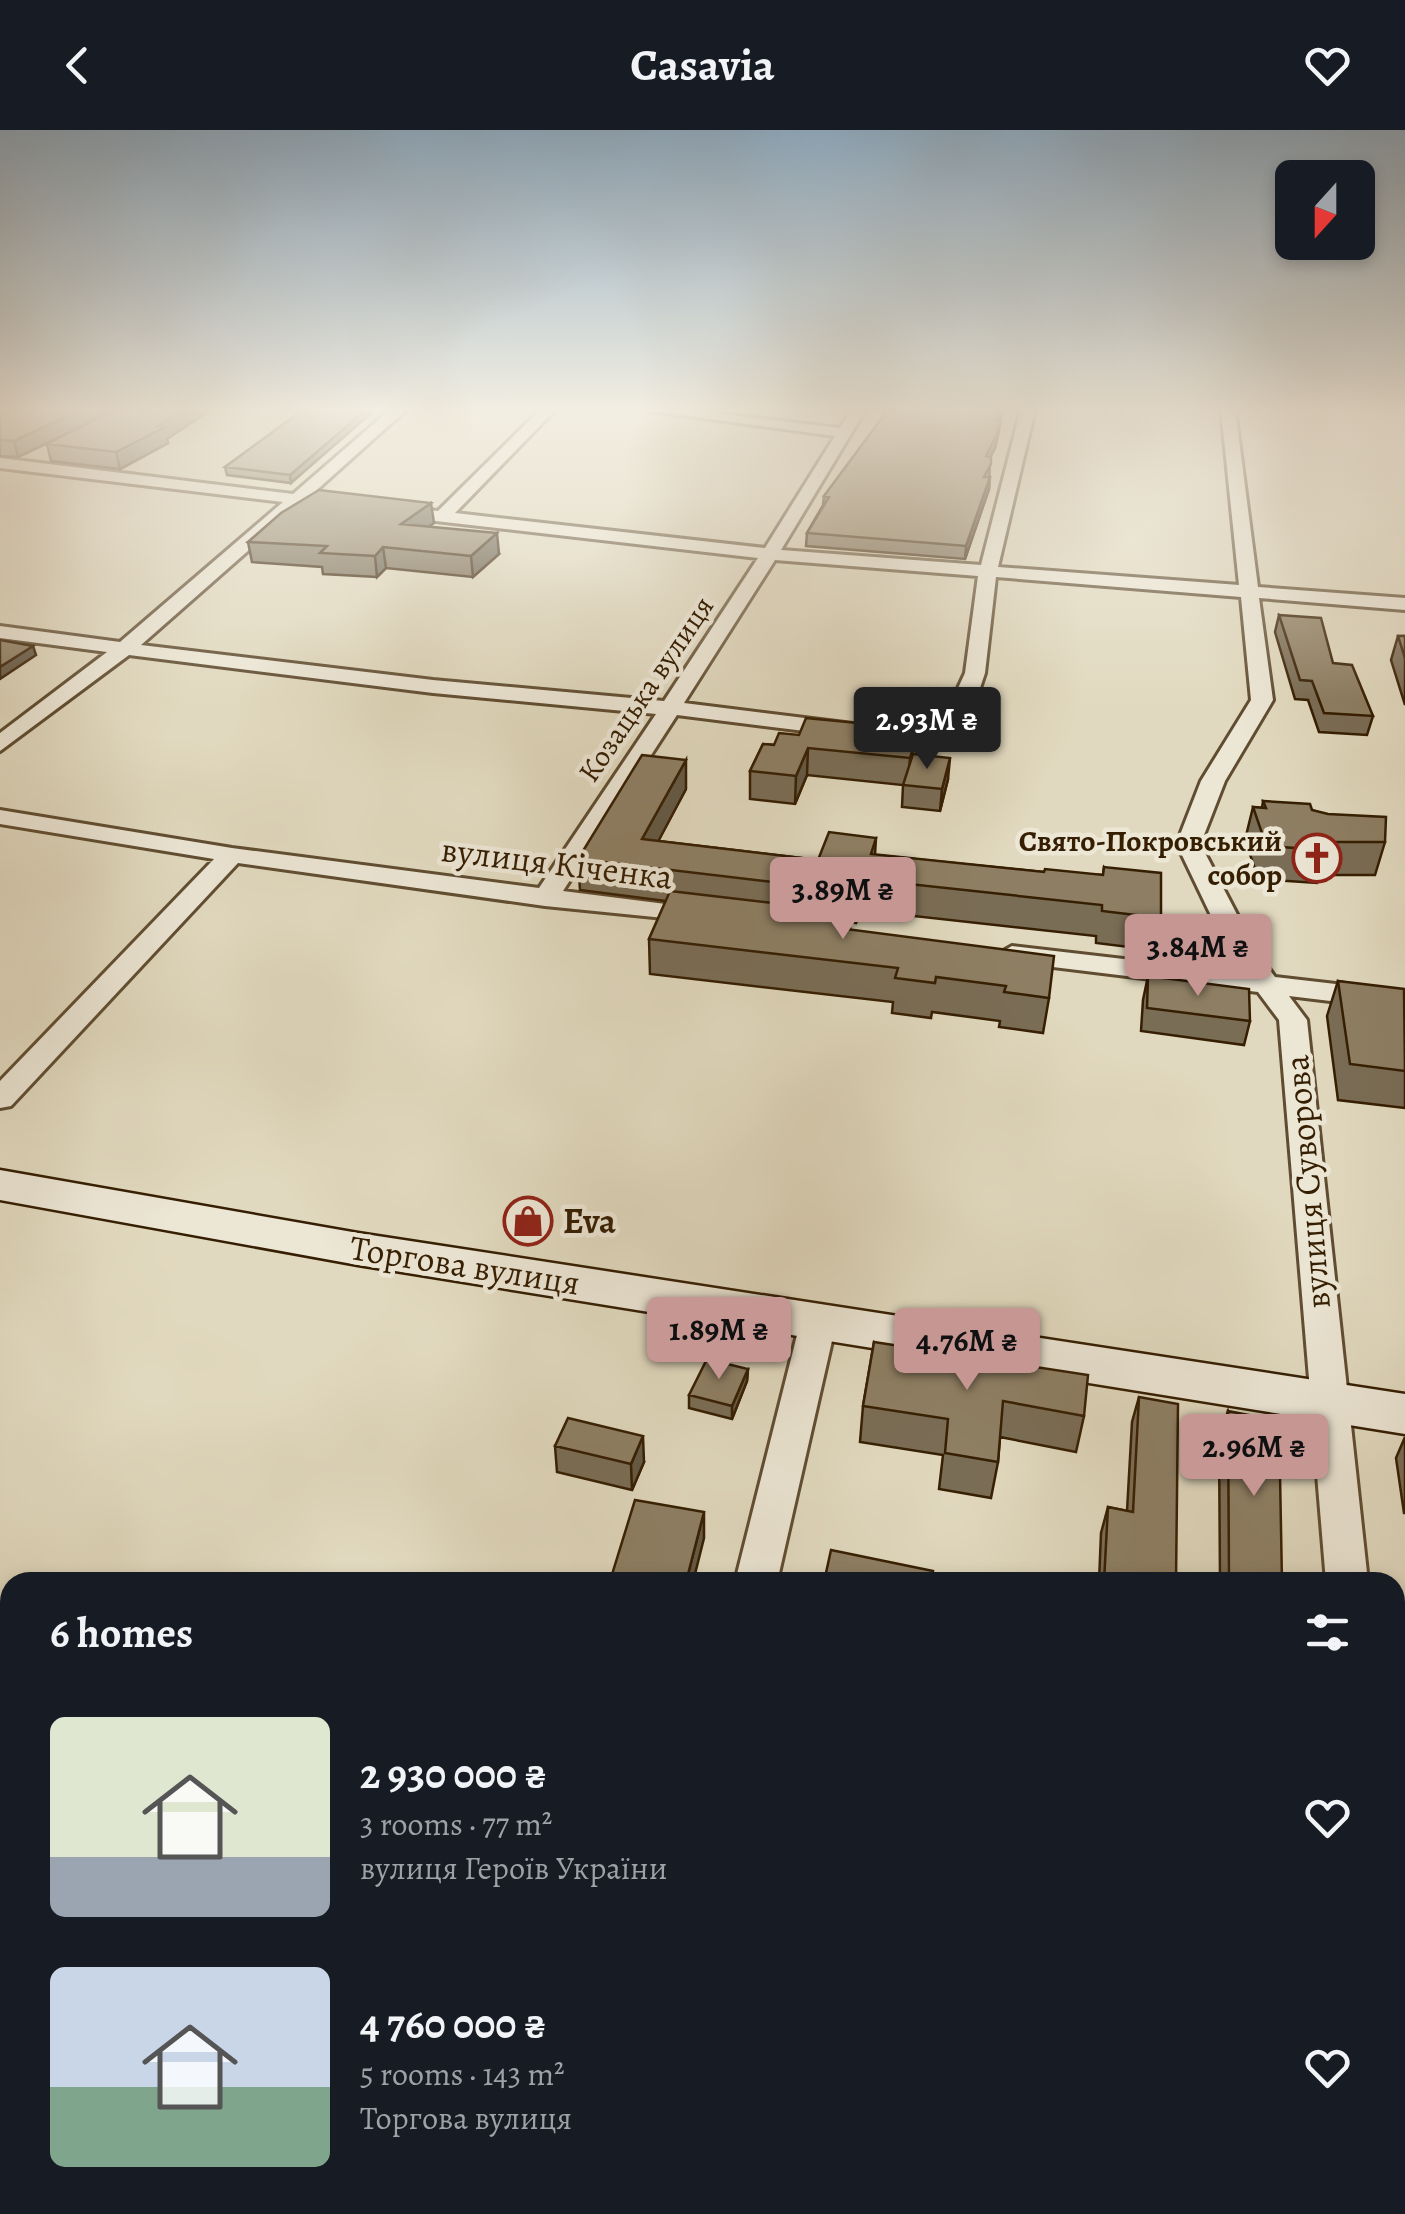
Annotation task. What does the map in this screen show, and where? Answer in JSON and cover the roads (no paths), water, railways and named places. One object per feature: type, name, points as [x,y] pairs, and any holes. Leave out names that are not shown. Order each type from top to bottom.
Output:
[{"type":"main road","name":"Торгова вулиця","points":[[0,1186],[358,1249],[1405,1414]]},
{"type":"street","points":[[0,744],[124,649],[287,506]]},
{"type":"street","points":[[359,506],[768,554],[1405,604]]},
{"type":"street","points":[[442,517],[453,506]]},
{"type":"street","name":"Козацька вулиця","points":[[545,898],[798,506]]},
{"type":"street","points":[[0,632],[442,690],[838,728],[949,729],[963,713],[973,679],[988,571],[1004,506]]},
{"type":"street","name":"вулиця Суворова","points":[[1241,506],[1262,700],[1212,781],[1192,835],[1192,854],[1243,953],[1293,1020],[1346,1572]]},
{"type":"street","name":"вулиця Кіченка","points":[[0,817],[232,855],[740,922]]},
{"type":"street","points":[[0,1099],[232,855]]},
{"type":"street","points":[[993,952],[1405,1001]]},
{"type":"street","points":[[758,1572],[819,1319]]},
{"type":"place","name":"Свято-Покровський собор","points":[[1317,858]]},
{"type":"place","name":"Eva","points":[[528,1221]]}]
